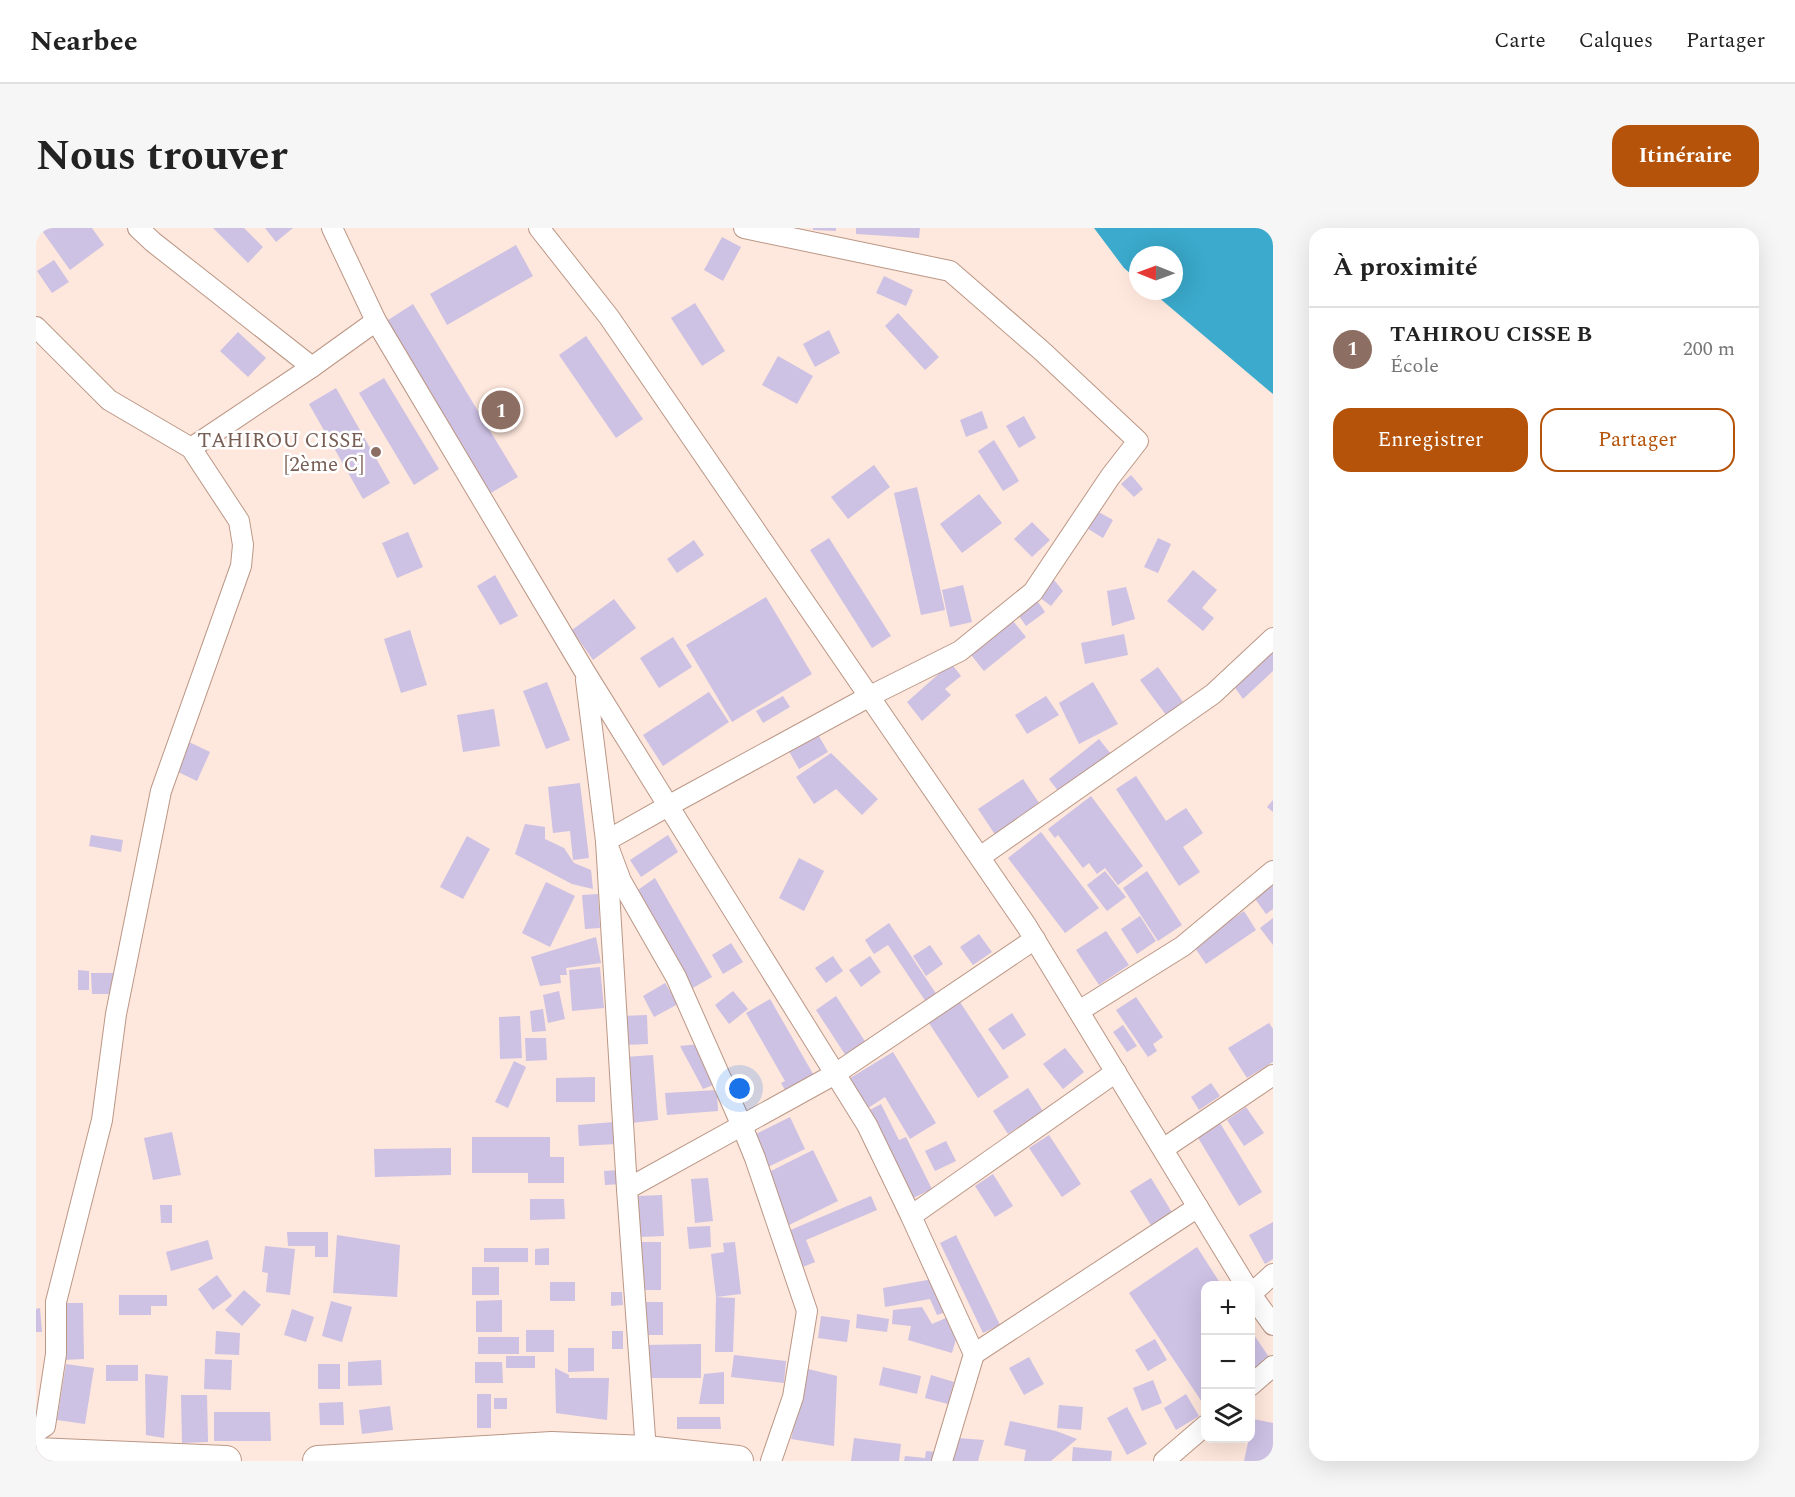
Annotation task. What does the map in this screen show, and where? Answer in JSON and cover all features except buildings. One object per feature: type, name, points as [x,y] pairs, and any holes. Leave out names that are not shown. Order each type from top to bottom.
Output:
[{"type":"main road","points":[[318,1461],[552,1447],[645,1456],[738,1461]]},
{"type":"main road","points":[[36,1454],[69,1458],[226,1461]]},
{"type":"street","points":[[138,228],[312,367]]},
{"type":"street","points":[[332,228],[376,321],[585,672],[867,1125],[974,1354]]},
{"type":"street","points":[[539,228],[609,317],[1035,939],[1243,1281]]},
{"type":"street","points":[[606,841],[870,696],[960,651],[1033,592],[1110,477],[1138,441],[1042,351],[950,271],[744,228]]},
{"type":"street","points":[[191,448],[376,321]]},
{"type":"street","points":[[36,327],[109,400],[191,448],[239,521],[243,545],[241,566],[161,791],[116,1014],[102,1119],[56,1302],[56,1354],[45,1426],[36,1432]]},
{"type":"street","points":[[980,857],[1213,694],[1273,638]]},
{"type":"street","points":[[585,672],[606,841],[645,1456]]},
{"type":"street","points":[[606,841],[621,881],[676,977],[742,1126],[807,1311],[793,1397],[771,1461]]},
{"type":"street","points":[[1079,1011],[1183,946],[1273,871]]},
{"type":"street","points":[[627,1189],[835,1074],[1035,939]]},
{"type":"street","points":[[911,1216],[1116,1072]]},
{"type":"street","points":[[1163,1149],[1273,1075]]},
{"type":"street","points":[[942,1461],[974,1354],[1198,1208]]},
{"type":"street","points":[[1255,1290],[1273,1274]]},
{"type":"street","points":[[1255,1300],[1273,1325]]},
{"type":"street","points":[[1255,1382],[1273,1366]]},
{"type":"street","points":[[1164,1461],[1201,1429]]},
{"type":"water","points":[[1094,228],[1273,228],[1273,394],[1162,300],[1183,300],[1183,246],[1129,246],[1129,272]]},
{"type":"place","name":"TAHIROU CISSE B","points":[[501,410]]},
{"type":"place","name":"TAHIROU CISSE [2ème C]","points":[[376,452]]}]
